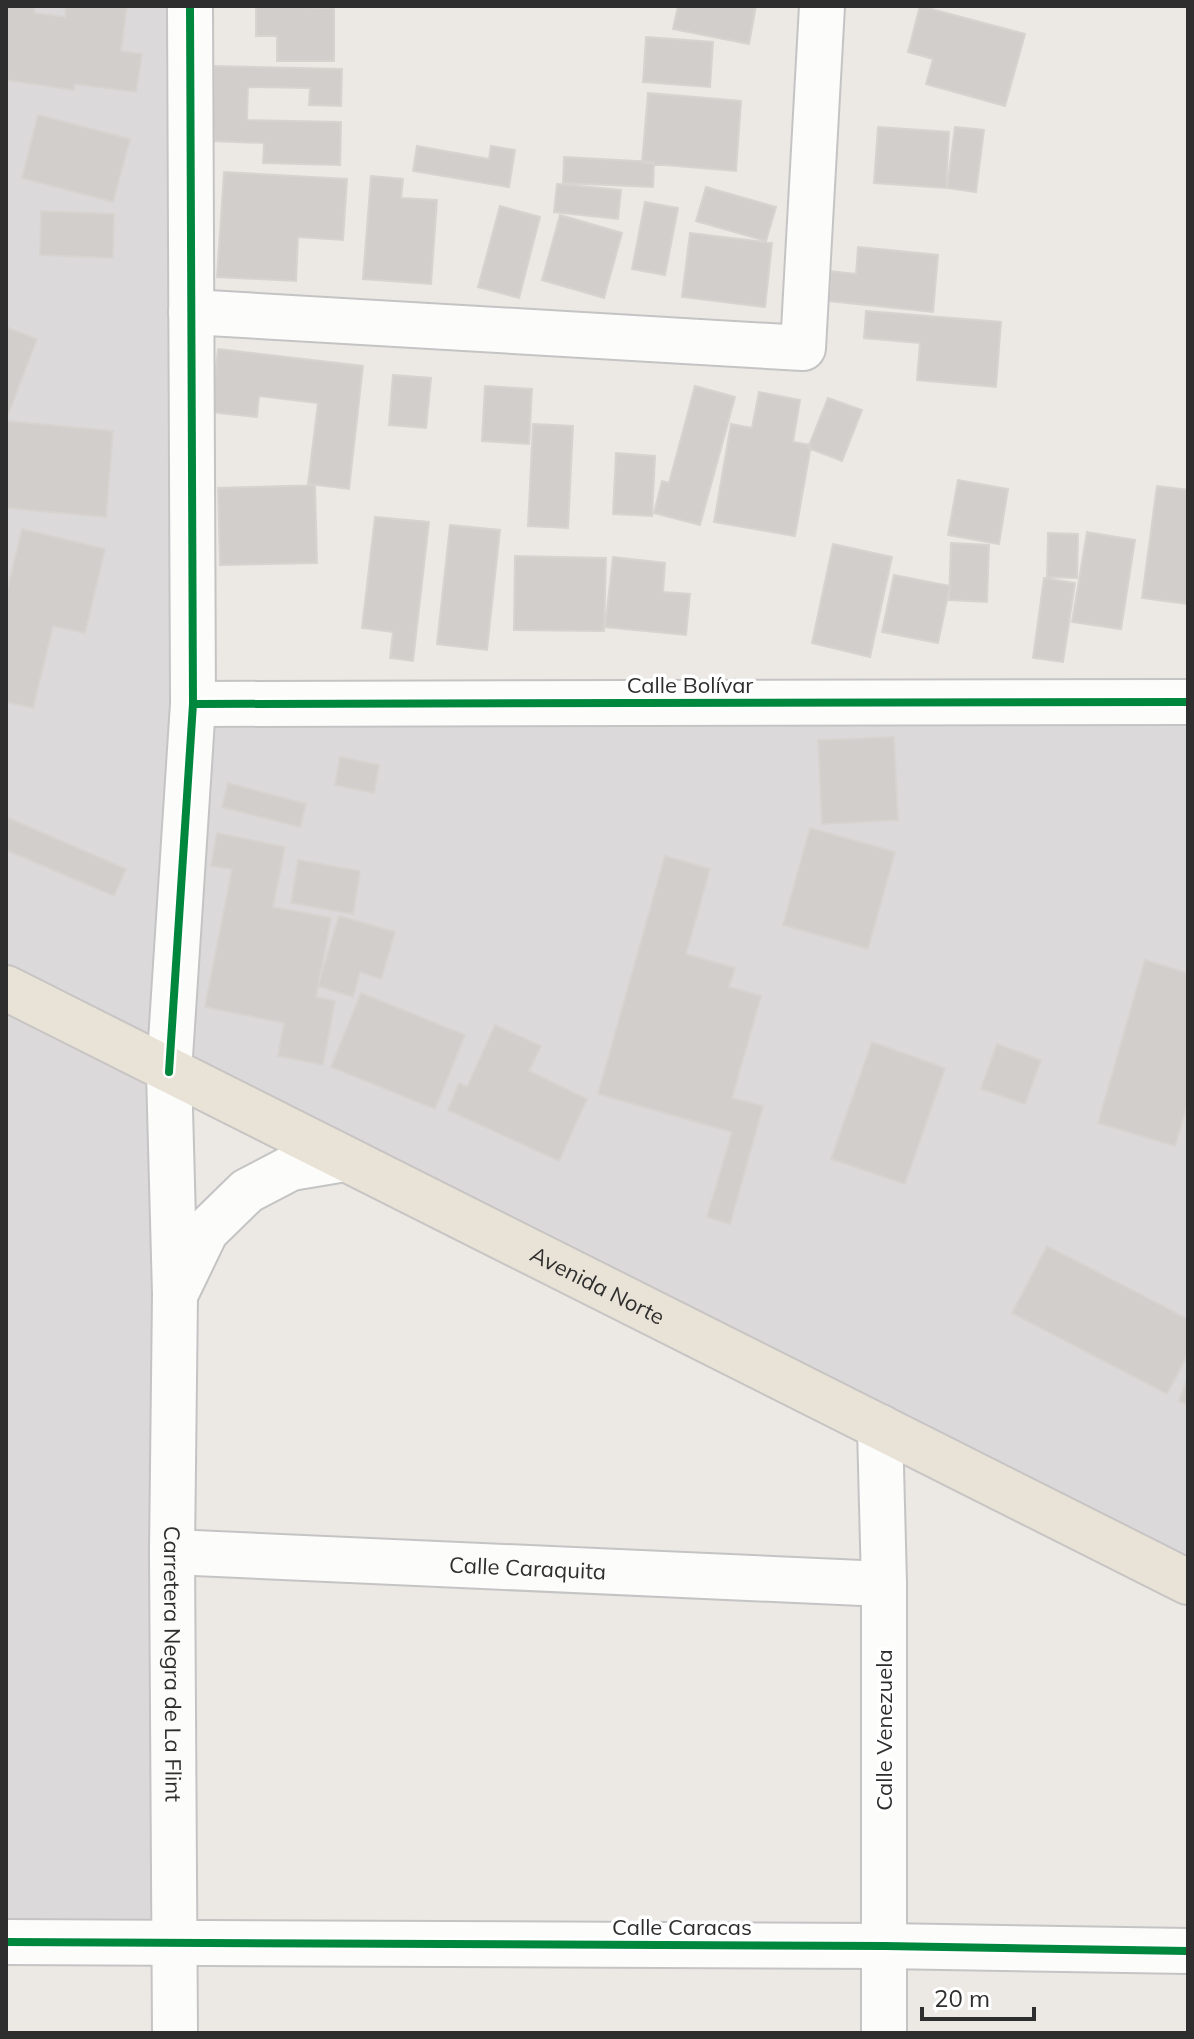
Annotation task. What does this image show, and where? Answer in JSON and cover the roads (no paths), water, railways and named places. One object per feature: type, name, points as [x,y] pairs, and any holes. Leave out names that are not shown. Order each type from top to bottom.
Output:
[{"type":"highway","name":"Avenida Norte","points":[[6,988],[1188,1582]]},
{"type":"street","name":"Carretera Negra de La Flint","points":[[175,2033],[172,1552],[175,1294],[169,1072],[193,704],[190,6]]},
{"type":"street","points":[[191,312],[803,348],[822,6]]},
{"type":"street","name":"Calle Bolívar","points":[[193,704],[1188,702]]},
{"type":"street","name":"Carretera Negra de La Flint","points":[[175,1294],[206,1231],[247,1191],[291,1168],[345,1159]]},
{"type":"street","name":"Calle Venezuela","points":[[880,1427],[884,1584],[884,2033]]},
{"type":"street","name":"Calle Caraquita","points":[[172,1552],[884,1584]]},
{"type":"street","name":"Calle Caracas","points":[[6,1942],[884,1946],[1188,1951]]}]
